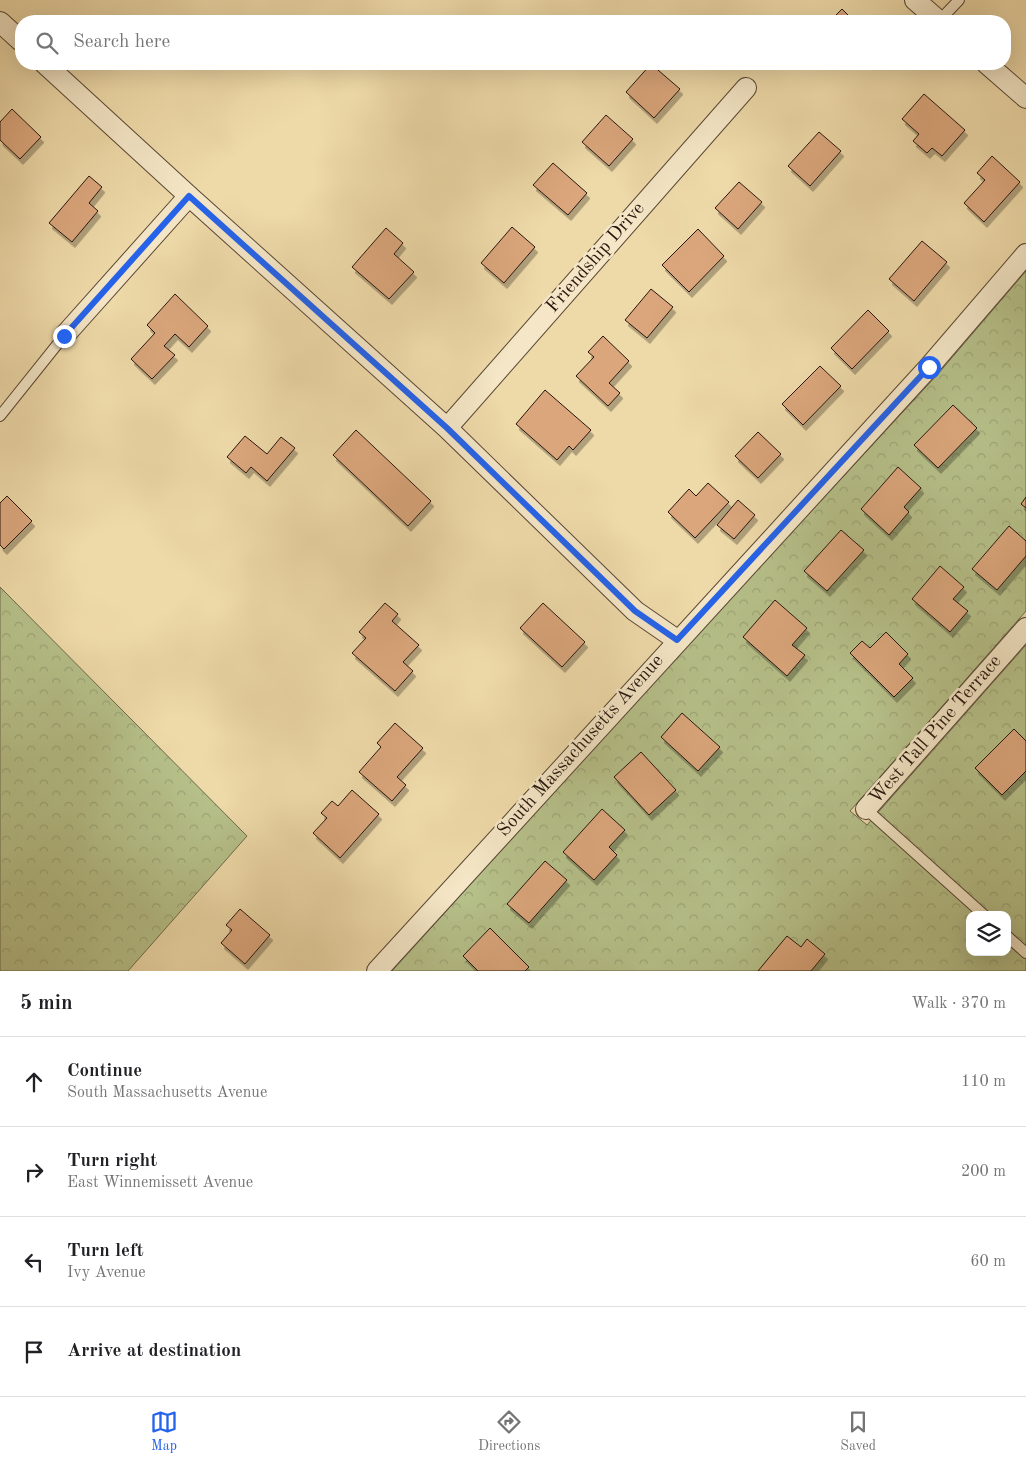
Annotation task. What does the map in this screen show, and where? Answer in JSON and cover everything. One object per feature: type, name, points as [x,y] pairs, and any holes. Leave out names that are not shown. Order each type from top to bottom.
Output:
[{"type":"street","points":[[915,0],[932,15]]},
{"type":"street","points":[[0,22],[15,36]]},
{"type":"street","points":[[52,70],[447,428],[635,611],[677,640]]},
{"type":"street","points":[[994,70],[1026,98]]},
{"type":"street","name":"Friendship Drive","points":[[447,428],[746,88]]},
{"type":"street","points":[[64,336],[189,196]]},
{"type":"street","name":"South Massachusetts Avenue","points":[[377,971],[677,640],[929,367],[1026,254]]},
{"type":"street","name":"West Tall Pine Terrace","points":[[866,809],[1026,628]]},
{"type":"lane","points":[[945,15],[959,0]]},
{"type":"lane","points":[[0,416],[64,336]]},
{"type":"lane","points":[[866,809],[980,911]]},
{"type":"lane","points":[[1011,940],[1026,953]]},
{"type":"green space","points":[[1026,271],[1026,611],[850,811],[867,825],[1026,645],[1026,971],[392,971],[678,655],[938,374]]},
{"type":"green space","points":[[0,587],[247,836],[128,971],[0,971]]},
{"type":"building","points":[[842,9],[848,15],[836,15]]},
{"type":"building","points":[[646,70],[658,70],[680,89],[654,118],[626,92]]},
{"type":"building","points":[[924,94],[965,130],[942,156],[932,148],[927,153],[913,141],[919,134],[902,119]]},
{"type":"building","points":[[12,109],[41,137],[20,159],[0,140],[0,122]]},
{"type":"building","points":[[606,115],[633,139],[609,166],[582,142]]},
{"type":"building","points":[[819,132],[841,151],[810,186],[788,166]]},
{"type":"building","points":[[992,156],[1020,182],[984,222],[964,203],[985,180],[977,173]]},
{"type":"building","points":[[553,163],[587,193],[568,215],[533,185]]},
{"type":"building","points":[[89,176],[102,187],[89,203],[98,211],[72,242],[49,223]]},
{"type":"building","points":[[739,182],[762,202],[738,229],[715,208]]},
{"type":"building","points":[[512,227],[535,247],[504,283],[481,263]]},
{"type":"building","points":[[386,228],[403,243],[394,254],[414,272],[389,299],[352,267]]},
{"type":"building","points":[[698,229],[724,256],[689,292],[662,265]]},
{"type":"building","points":[[922,241],[947,262],[914,301],[889,279]]},
{"type":"building","points":[[651,289],[673,307],[647,338],[625,320]]},
{"type":"building","points":[[175,294],[208,326],[189,347],[175,334],[164,346],[175,355],[152,379],[131,359],[155,333],[147,325]]},
{"type":"building","points":[[868,310],[889,331],[852,369],[831,348]]},
{"type":"building","points":[[603,336],[629,361],[609,383],[620,393],[608,406],[576,376],[594,357],[588,352]]},
{"type":"building","points":[[820,366],[841,386],[803,425],[782,404]]},
{"type":"building","points":[[545,390],[591,430],[573,450],[569,446],[557,460],[516,424]]},
{"type":"building","points":[[953,405],[977,428],[938,468],[914,445]]},
{"type":"building","points":[[356,430],[431,501],[408,526],[333,455]]},
{"type":"building","points":[[758,432],[781,454],[758,478],[735,456]]},
{"type":"building","points":[[245,436],[267,454],[281,437],[295,448],[267,481],[251,467],[246,473],[227,457]]},
{"type":"building","points":[[898,467],[921,488],[904,507],[909,512],[889,535],[861,509]]},
{"type":"building","points":[[708,483],[729,502],[695,538],[668,512],[689,489],[696,496]]},
{"type":"building","points":[[7,496],[32,521],[4,549],[0,545],[0,503]]},
{"type":"building","points":[[1026,497],[1026,508],[1021,504]]},
{"type":"building","points":[[738,500],[755,515],[734,539],[717,525]]},
{"type":"building","points":[[1009,526],[1026,541],[1026,556],[997,590],[972,569]]},
{"type":"building","points":[[841,530],[864,550],[827,591],[804,571]]},
{"type":"building","points":[[940,566],[964,587],[953,599],[968,611],[950,632],[912,599]]},
{"type":"building","points":[[775,600],[807,628],[792,645],[805,655],[787,676],[743,637]]},
{"type":"building","points":[[385,603],[398,614],[392,621],[419,645],[403,662],[413,671],[395,691],[352,653],[366,638],[359,632]]},
{"type":"building","points":[[543,603],[585,642],[562,667],[520,628]]},
{"type":"building","points":[[886,632],[908,654],[899,664],[913,678],[894,697],[850,653],[862,641],[870,648]]},
{"type":"building","points":[[682,713],[720,747],[698,771],[661,737]]},
{"type":"building","points":[[395,723],[423,748],[397,777],[406,785],[392,801],[359,772],[381,747],[377,743]]},
{"type":"building","points":[[1014,729],[1026,741],[1026,771],[1002,795],[975,768]]},
{"type":"building","points":[[641,752],[676,790],[649,815],[614,777]]},
{"type":"building","points":[[352,790],[379,814],[340,858],[313,833],[327,818],[321,813],[332,801],[338,806]]},
{"type":"building","points":[[602,809],[625,830],[609,847],[617,855],[594,880],[563,852]]},
{"type":"building","points":[[545,861],[567,880],[529,923],[507,904]]},
{"type":"building","points":[[240,909],[270,935],[245,964],[221,943],[232,930],[226,925]]},
{"type":"building","points":[[490,928],[529,967],[525,971],[478,971],[463,956]]},
{"type":"building","points":[[787,936],[801,947],[807,939],[825,954],[811,971],[758,971]]},
{"type":"route","points":[[64,336],[189,196],[447,428],[635,611],[677,640],[929,367]]}]
